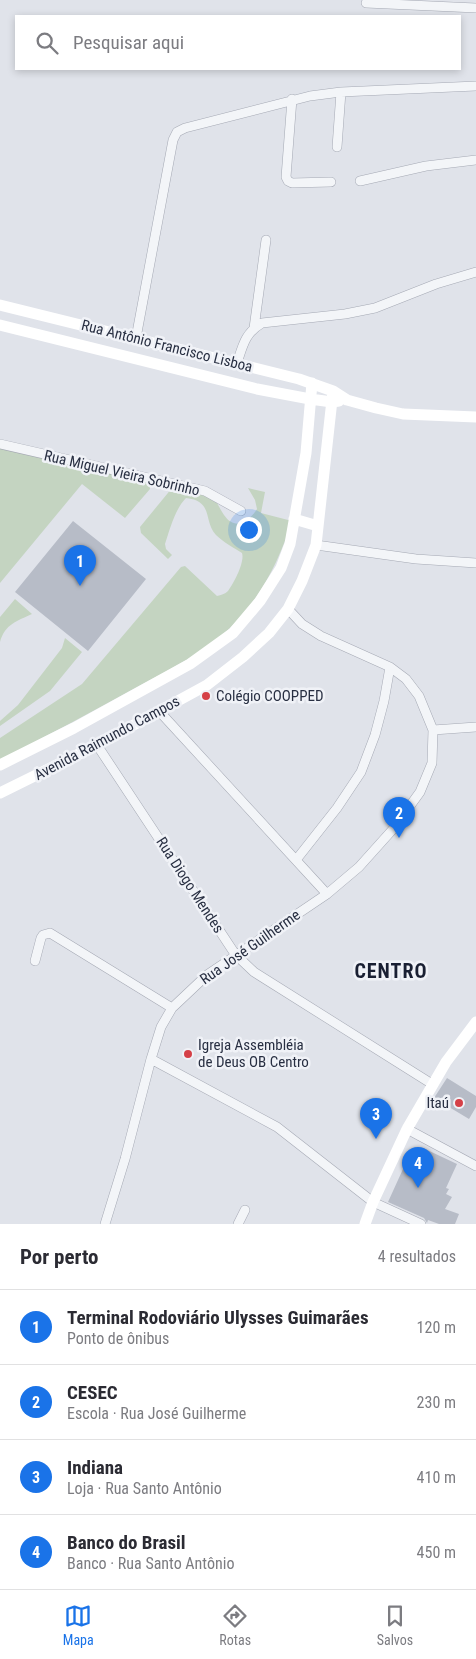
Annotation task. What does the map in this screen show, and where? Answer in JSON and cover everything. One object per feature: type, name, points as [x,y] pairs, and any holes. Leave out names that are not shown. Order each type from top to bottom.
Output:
[{"type":"street","points":[[366,3],[476,8]]},
{"type":"street","points":[[136,338],[173,140],[177,132],[185,128],[292,99],[341,92],[476,86]]},
{"type":"street","points":[[337,146],[341,92]]},
{"type":"street","points":[[292,99],[286,177],[292,183],[331,182]]},
{"type":"street","points":[[360,181],[426,166],[476,160]]},
{"type":"street","points":[[254,328],[266,240]]},
{"type":"street","points":[[237,363],[247,335],[262,323],[345,314],[375,308],[436,284],[476,272]]},
{"type":"street","name":"Rua Antônio Francisco Lisboa","points":[[0,305],[312,383],[332,396]]},
{"type":"street","name":"Rua Antônio Francisco Lisboa","points":[[0,325],[257,389],[310,399],[332,396]]},
{"type":"street","name":"Avenida Raimundo Campos","points":[[0,765],[154,686],[190,664],[233,633],[260,601],[281,568],[290,544],[306,453],[312,383]]},
{"type":"street","points":[[332,396],[403,414],[476,417]]},
{"type":"street","name":"Avenida Raimundo Campos","points":[[0,793],[97,745],[207,685],[269,633],[288,609],[302,581],[316,545],[332,396]]},
{"type":"street","name":"Rua Miguel Vieira Sobrinho","points":[[0,444],[205,492],[241,511]]},
{"type":"street","points":[[294,519],[318,526]]},
{"type":"street","points":[[316,545],[425,560],[476,563]]},
{"type":"street","name":"Rua José Guilherme","points":[[105,1224],[125,1158],[151,1058],[161,1027],[172,1008],[207,975],[327,894],[365,860],[394,828],[420,792],[432,763],[433,730],[419,696],[406,680],[390,667],[321,636],[302,624],[288,609]]},
{"type":"street","points":[[296,860],[337,808],[361,772],[384,701],[390,667]]},
{"type":"street","points":[[159,711],[327,894]]},
{"type":"street","points":[[433,730],[476,727]]},
{"type":"street","name":"Rua Diogo Mendes","points":[[97,745],[236,954],[254,972],[432,1084]]},
{"type":"street","points":[[35,960],[43,934],[50,933],[172,1008]]},
{"type":"street","points":[[365,1224],[373,1202],[407,1130],[432,1084],[476,1022]]},
{"type":"street","points":[[151,1058],[277,1128],[373,1202],[421,1224]]},
{"type":"street","points":[[407,1130],[476,1166]]},
{"type":"street","points":[[238,1224],[245,1210]]},
{"type":"green space","points":[[0,446],[146,480],[150,484],[150,489],[125,518],[82,484],[0,583]]},
{"type":"green space","points":[[172,488],[214,497],[228,520],[237,524],[250,518],[257,509],[255,500],[248,488],[265,492],[261,513],[292,521],[276,562],[262,588],[235,623],[201,651],[0,760],[0,738],[82,684],[181,567],[185,566],[217,596],[228,591],[236,578],[243,557],[242,553],[216,535],[212,530],[207,512],[201,503],[186,498],[179,508],[165,544],[166,549],[172,555],[168,559],[141,533],[140,527]]},
{"type":"green space","points":[[15,599],[32,614],[8,627],[0,642],[0,617]]},
{"type":"green space","points":[[65,638],[82,652],[50,691],[0,726],[0,721],[18,705],[62,648]]},
{"type":"building","points":[[73,521],[146,579],[88,651],[15,592]]},
{"type":"building","name":"Itaú","points":[[447,1078],[476,1096],[476,1107],[469,1119],[434,1098]]},
{"type":"building","points":[[423,1148],[457,1164],[446,1188],[449,1189],[446,1194],[452,1197],[445,1209],[459,1214],[455,1224],[439,1224],[428,1220],[427,1223],[424,1218],[388,1202],[403,1169],[412,1174]]},
{"type":"place","name":"Terminal Rodoviário Ulysses Guimarães","points":[[80,586]]},
{"type":"place","name":"Colégio COOPPED","points":[[206,696]]},
{"type":"place","name":"CESEC","points":[[399,838]]},
{"type":"place","name":"Igreja Assembléia de Deus OB Centro","points":[[188,1054]]},
{"type":"place","name":"Itaú","points":[[459,1103]]},
{"type":"place","name":"Indiana","points":[[376,1139]]},
{"type":"place","name":"Banco do Brasil","points":[[418,1188]]},
{"type":"district","name":"CENTRO","points":[[391,971]]}]
